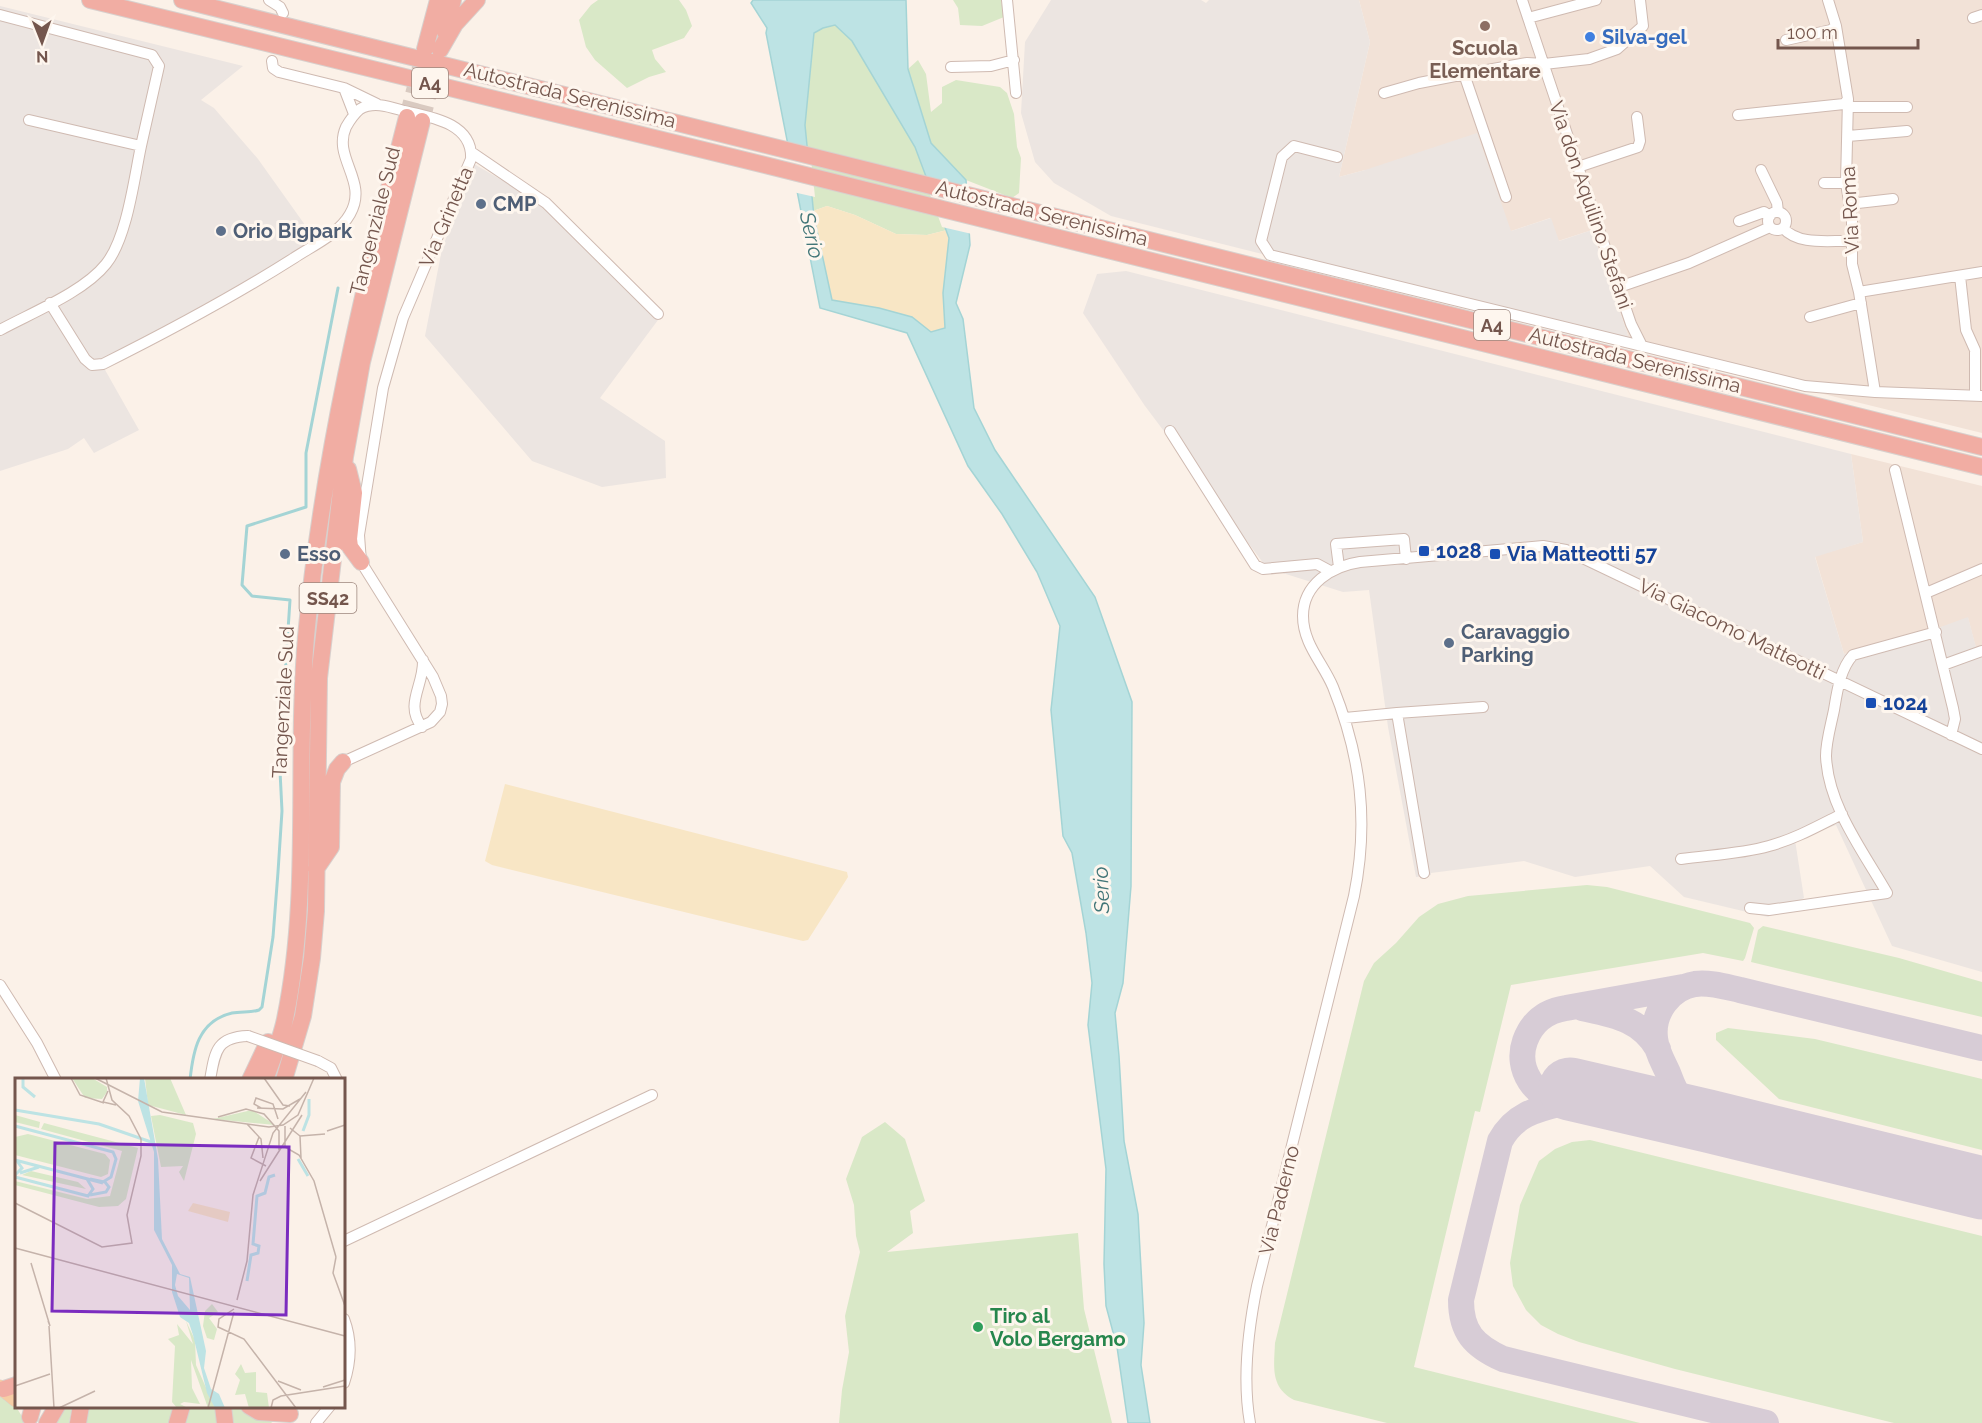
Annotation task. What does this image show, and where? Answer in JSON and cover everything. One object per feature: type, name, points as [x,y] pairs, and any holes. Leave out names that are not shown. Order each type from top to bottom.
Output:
[{"type":"highway","name":"Autostrada Serenissima","points":[[90,0],[769,166],[1982,468]]},
{"type":"highway","name":"Autostrada Serenissima","points":[[182,0],[1982,447]]},
{"type":"highway","points":[[433,49],[432,19],[437,0]]},
{"type":"highway","points":[[433,49],[453,0]]},
{"type":"highway","points":[[433,49],[477,0]]},
{"type":"highway","name":"Tangenziale Sud","points":[[266,1078],[285,1021],[299,919],[303,688],[311,584],[322,503],[349,353],[414,119],[362,362],[345,457],[319,678],[316,911],[312,958],[303,1016],[285,1078]]},
{"type":"highway","points":[[345,457],[354,493],[350,547],[361,562]]},
{"type":"highway","points":[[316,869],[331,847],[332,782],[337,769],[343,762]]},
{"type":"highway","points":[[251,1078],[274,1030],[285,1021]]},
{"type":"highway","points":[[47,1423],[56,1408]]},
{"type":"highway","points":[[78,1423],[81,1408]]},
{"type":"highway","points":[[177,1423],[182,1408]]},
{"type":"highway","points":[[223,1408],[225,1423]]},
{"type":"highway","points":[[251,1408],[259,1412],[290,1414]]},
{"type":"street","points":[[269,0],[280,7],[283,13]]},
{"type":"street","points":[[1006,0],[1016,93]]},
{"type":"street","name":"Via don Aquilino Stefani","points":[[1522,0],[1631,324],[1641,344]]},
{"type":"street","points":[[1528,18],[1596,0]]},
{"type":"street","points":[[1384,93],[1428,81],[1527,63],[1544,64],[1589,59],[1617,49],[1643,26],[1640,0]]},
{"type":"street","name":"Via Roma","points":[[1820,0],[1836,26]]},
{"type":"street","name":"Via Roma","points":[[1828,0],[1836,26],[1848,103],[1846,183],[1852,264],[1860,298],[1875,392]]},
{"type":"street","points":[[0,15],[152,55],[159,66],[124,223],[115,250],[96,275],[78,288],[0,330]]},
{"type":"street","points":[[1786,40],[1831,30],[1836,26]]},
{"type":"street","points":[[951,67],[991,66],[1014,60]]},
{"type":"street","name":"Via Grinetta","points":[[272,61],[273,68],[279,72],[344,88],[377,105],[441,119],[464,135],[469,143],[471,159],[403,318],[386,378],[359,535],[361,562],[433,677],[442,704],[436,718],[422,727]]},
{"type":"street","points":[[1464,74],[1506,197]]},
{"type":"street","points":[[344,88],[354,114]]},
{"type":"street","points":[[1738,115],[1848,103],[1907,107]]},
{"type":"street","points":[[50,303],[92,365],[100,365],[202,315],[328,236],[344,222],[351,212],[356,187],[344,152],[342,142],[344,132],[354,114],[377,105]]},
{"type":"street","points":[[1578,166],[1638,147],[1640,141],[1637,117]]},
{"type":"street","points":[[29,120],[141,146]]},
{"type":"street","points":[[1848,136],[1907,131]]},
{"type":"street","points":[[1337,157],[1294,146],[1282,157],[1262,241],[1270,255],[1805,386],[1875,392],[1978,396],[1976,350],[1966,330],[1960,276]]},
{"type":"street","points":[[471,152],[546,202],[658,314]]},
{"type":"street","points":[[1761,170],[1777,203],[1772,219]]},
{"type":"street","points":[[1824,183],[1846,183]]},
{"type":"street","points":[[1849,204],[1893,199]]},
{"type":"street","points":[[1619,287],[1689,263],[1772,219],[1785,217],[1786,223],[1778,230],[1772,219],[1764,212],[1739,221]]},
{"type":"street","points":[[1783,228],[1791,237],[1802,240],[1852,241]]},
{"type":"street","points":[[1810,317],[1860,298],[1982,272]]},
{"type":"street","name":"Via don Aquilino Stefani","points":[[1629,342],[1631,324]]},
{"type":"street","name":"Via Giacomo Matteotti","points":[[1170,431],[1255,565],[1263,569],[1317,564],[1335,569],[1360,562],[1543,546],[1566,550],[1982,749]]},
{"type":"street","points":[[1895,470],[1936,632],[1955,719],[1951,735]]},
{"type":"street","points":[[1406,559],[1404,539],[1336,544],[1335,569],[1322,577],[1307,596],[1304,610],[1307,640],[1330,680],[1345,718],[1483,707]]},
{"type":"street","points":[[1926,593],[1982,569]]},
{"type":"street","points":[[1750,908],[1769,910],[1887,893],[1842,814],[1833,793],[1826,755],[1836,695],[1845,666],[1852,655],[1936,632]]},
{"type":"street","points":[[1943,665],[1982,651]]},
{"type":"street","points":[[343,762],[422,727],[414,712],[413,704],[422,678],[423,660]]},
{"type":"street","points":[[1397,713],[1424,873]]},
{"type":"street","name":"Via Paderno","points":[[1250,1423],[1247,1375],[1249,1326],[1358,874],[1362,829],[1361,788],[1345,718]]},
{"type":"street","points":[[1681,859],[1770,846],[1800,836],[1842,814]]},
{"type":"street","points":[[0,985],[37,1043],[55,1078]]},
{"type":"street","points":[[210,1078],[214,1056],[224,1041],[236,1036],[248,1036],[318,1061],[332,1068],[336,1078]]},
{"type":"street","points":[[345,1241],[652,1095]]},
{"type":"street","points":[[345,1322],[351,1356],[345,1379]]},
{"type":"street","points":[[316,1423],[329,1408]]},
{"type":"shaded area","points":[[1051,0],[1201,0],[1206,3],[1209,0],[1359,0],[1370,42],[1339,177],[1477,133],[1511,231],[1551,218],[1559,241],[1592,230],[1632,347],[1111,216],[1054,183],[1035,162],[1021,113],[1025,42]]},
{"type":"shaded area","points":[[1359,0],[1982,0],[1982,433],[1632,347],[1592,230],[1558,241],[1550,218],[1511,231],[1365,170],[1339,177],[1370,42]]},
{"type":"shaded area","points":[[0,6],[243,66],[201,100],[214,108],[258,159],[315,239],[200,310],[100,361],[139,430],[94,453],[84,438],[68,449],[0,471]]},
{"type":"shaded area","points":[[474,164],[547,206],[658,320],[600,398],[665,441],[666,478],[602,487],[532,461],[425,336],[442,249]]},
{"type":"shaded area","points":[[1126,271],[1851,454],[1863,542],[1815,557],[1844,654],[1916,636],[1968,617],[1977,651],[1982,650],[1982,972],[1892,946],[1836,825],[1795,840],[1804,898],[1768,917],[1684,897],[1650,866],[1575,877],[1524,861],[1416,877],[1388,727],[1369,590],[1343,592],[1267,568],[1145,406],[1083,313],[1097,274]]},
{"type":"shaded area","points":[[1851,454],[1982,486],[1982,650],[1977,652],[1968,618],[1916,636],[1844,654],[1815,556],[1863,542]]},
{"type":"green space","points":[[598,0],[679,0],[692,26],[684,38],[652,50],[655,59],[666,72],[649,77],[627,88],[595,60],[586,47],[579,20]]},
{"type":"green space","points":[[953,0],[1001,0],[1004,17],[982,26],[960,25],[958,8]]},
{"type":"green space","points":[[835,25],[852,41],[915,147],[947,230],[927,235],[896,234],[855,215],[827,206],[813,211],[805,125],[814,32]]},
{"type":"green space","points":[[918,60],[926,74],[931,112],[942,103],[942,87],[956,80],[1000,87],[1007,93],[1014,114],[1017,147],[1021,158],[1019,193],[1012,198],[966,180],[931,143],[908,69]]},
{"type":"green space","points":[[1587,885],[1607,887],[1750,923],[1754,928],[1745,958],[1743,961],[1703,953],[1511,985],[1480,1112],[1475,1111],[1414,1367],[1640,1423],[1387,1423],[1294,1400],[1286,1395],[1277,1383],[1274,1368],[1275,1343],[1364,981],[1374,963],[1419,917],[1438,904],[1468,896]]},
{"type":"green space","points":[[1763,926],[1899,958],[1982,982],[1982,1017],[1751,962],[1758,930]]},
{"type":"green space","points":[[1728,1028],[1815,1039],[1982,1079],[1982,1150],[1779,1099],[1716,1040],[1716,1033]]},
{"type":"green space","name":"Tiro al Volo Bergamo","points":[[885,1122],[905,1139],[925,1201],[910,1211],[913,1233],[887,1252],[1078,1233],[1084,1309],[1112,1423],[839,1423],[849,1352],[845,1316],[860,1252],[856,1236],[854,1205],[846,1179],[862,1137]]},
{"type":"green space","points":[[1590,1140],[1982,1236],[1982,1423],[1894,1423],[1675,1369],[1579,1342],[1541,1325],[1526,1310],[1513,1286],[1510,1263],[1520,1205],[1539,1161],[1555,1149],[1572,1142]]},
{"type":"green space","points":[[0,1395],[18,1410],[26,1423],[0,1423]]},
{"type":"green space","points":[[59,1408],[72,1408],[69,1423],[51,1423]]},
{"type":"green space","points":[[87,1408],[175,1408],[170,1423],[84,1423]]},
{"type":"green space","points":[[190,1408],[218,1408],[220,1423],[185,1423]]},
{"type":"green space","points":[[227,1408],[245,1408],[275,1420],[271,1423],[229,1423]]},
{"type":"sand","points":[[827,206],[855,215],[896,234],[927,235],[947,230],[950,238],[943,293],[945,328],[931,332],[912,317],[879,308],[832,301],[813,211]]},
{"type":"sand","points":[[505,784],[847,872],[848,877],[808,940],[803,941],[492,865],[485,861]]},
{"type":"water","name":"Serio","points":[[753,0],[906,0],[908,69],[931,143],[966,180],[970,245],[956,303],[963,319],[974,408],[995,450],[1095,597],[1132,702],[1131,886],[1123,983],[1115,1013],[1124,1141],[1138,1214],[1144,1323],[1141,1365],[1150,1423],[1128,1423],[1117,1347],[1106,1306],[1104,1264],[1106,1169],[1088,1025],[1092,983],[1072,853],[1063,836],[1051,710],[1060,626],[1037,572],[1002,514],[968,466],[907,333],[820,308],[766,33],[767,28],[751,3]],"holes":[[[835,25],[852,41],[915,147],[949,238],[943,293],[945,328],[931,332],[912,317],[879,308],[832,300],[814,217],[805,125],[814,33]]]},
{"type":"pier","points":[[784,143],[810,149],[815,197],[793,192]]},
{"type":"pier","points":[[923,176],[970,188],[972,234],[942,227]]},
{"type":"waterway","points":[[190,1078],[199,1039],[212,1023],[232,1013],[256,1011],[262,1007],[273,937],[278,872],[282,811],[281,737],[290,600],[252,596],[242,585],[247,526],[306,507],[306,453],[338,288]]},
{"type":"taxiway","points":[[1708,1121],[1688,1107],[1680,1098],[1660,1056],[1655,1038],[1656,1020],[1664,1003],[1686,986],[1695,984],[1724,986],[1982,1048]]},
{"type":"taxiway","points":[[1682,1121],[1606,1101],[1592,1099],[1564,1102],[1554,1100],[1536,1089],[1530,1081],[1525,1072],[1523,1052],[1525,1041],[1532,1028],[1541,1018],[1552,1012],[1683,987]]},
{"type":"taxiway","points":[[1582,1008],[1626,1020],[1643,1031],[1658,1049]]},
{"type":"taxiway","points":[[1567,1102],[1537,1110],[1520,1118],[1500,1141],[1461,1300],[1463,1321],[1471,1337],[1484,1349],[1503,1359],[1766,1423]]},
{"type":"runway","points":[[1570,1089],[1982,1188]]},
{"type":"tunnel","points":[[407,117],[425,49]]},
{"type":"tunnel","points":[[422,121],[440,50]]},
{"type":"place","name":"Scuola Elementare","points":[[1485,26]]},
{"type":"place","name":"Silva-gel","points":[[1590,37]]},
{"type":"place","name":"CMP","points":[[481,204]]},
{"type":"place","name":"Orio Bigpark","points":[[221,231]]},
{"type":"place","name":"1028","points":[[1424,551]]},
{"type":"place","name":"Esso","points":[[285,554]]},
{"type":"place","name":"Via Matteotti 57","points":[[1495,554]]},
{"type":"place","name":"Caravaggio Parking","points":[[1449,643]]},
{"type":"place","name":"1024","points":[[1871,703]]},
{"type":"place","name":"Tiro al Volo Bergamo","points":[[978,1327]]}]
